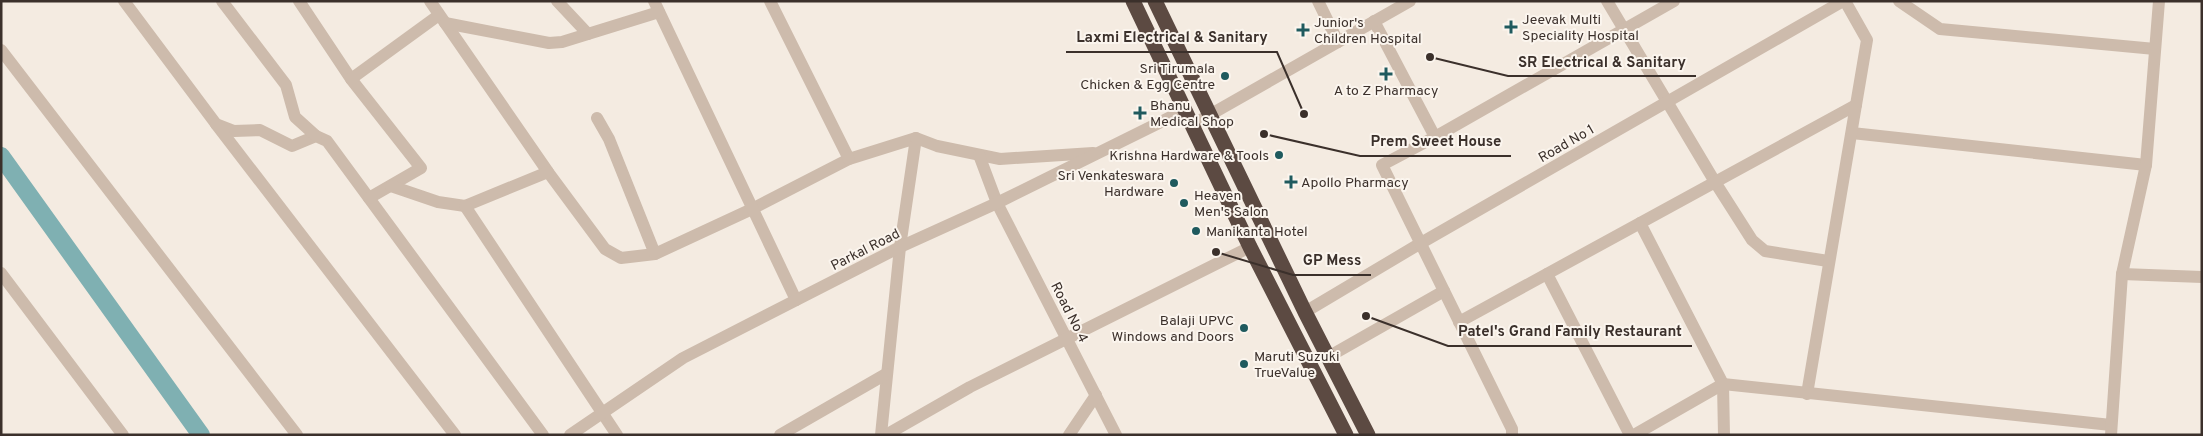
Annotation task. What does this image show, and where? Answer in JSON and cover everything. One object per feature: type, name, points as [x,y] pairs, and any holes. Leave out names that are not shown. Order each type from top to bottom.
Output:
[{"type":"highway","points":[[1133,1],[1250,247],[1346,435]]},
{"type":"highway","points":[[1155,1],[1305,312],[1368,435]]},
{"type":"street","points":[[124,1],[455,435]]},
{"type":"street","points":[[222,1],[286,85],[295,117],[316,136],[327,141],[543,435]]},
{"type":"street","points":[[299,1],[351,80],[420,168],[370,198]]},
{"type":"street","points":[[430,1],[548,172],[605,249],[621,258],[655,254],[752,209],[849,159],[916,138],[937,146],[1000,159],[1101,152]]},
{"type":"street","points":[[557,1],[588,34]]},
{"type":"street","points":[[770,1],[849,159]]},
{"type":"street","points":[[1318,1],[1338,42]]},
{"type":"street","points":[[1192,125],[1410,1]]},
{"type":"street","points":[[1607,1],[1715,182],[1752,240],[1765,251],[1828,261]]},
{"type":"street","points":[[1512,435],[1512,429],[1382,165],[1435,138],[1674,1]]},
{"type":"street","points":[[1807,394],[1828,261],[1867,40],[1844,1]]},
{"type":"street","name":"Road No 1","points":[[1305,312],[1844,1]]},
{"type":"street","points":[[1899,1],[1940,29],[2155,48]]},
{"type":"street","points":[[1634,435],[1723,384],[2111,430],[2122,274],[2146,165],[2159,1]]},
{"type":"street","points":[[351,80],[442,19],[549,43],[562,42],[588,34],[657,6],[796,300]]},
{"type":"street","points":[[1374,21],[1435,138]]},
{"type":"street","points":[[1,50],[297,435]]},
{"type":"street","points":[[1460,322],[1856,105]]},
{"type":"street","name":"Parkal Road","points":[[570,435],[683,358],[900,247],[998,203],[1185,110]]},
{"type":"street","points":[[597,118],[610,139],[655,254]]},
{"type":"street","points":[[216,124],[234,131],[260,130],[292,146],[316,136]]},
{"type":"street","points":[[1852,133],[2146,165]]},
{"type":"street","points":[[881,435],[900,247],[916,138]]},
{"type":"street","name":"Road No 4","points":[[979,155],[998,203],[1116,435]]},
{"type":"street","points":[[391,186],[438,202],[465,206],[548,172]]},
{"type":"street","points":[[465,206],[617,435]]},
{"type":"street","points":[[1640,223],[1723,384],[1724,435]]},
{"type":"street","points":[[886,435],[901,432],[970,386],[1250,247]]},
{"type":"street","points":[[1,273],[123,435]]},
{"type":"street","points":[[1547,274],[1630,435]]},
{"type":"street","points":[[2122,274],[2202,277]]},
{"type":"street","points":[[1328,357],[1444,291]]},
{"type":"street","points":[[780,435],[886,374]]},
{"type":"street","points":[[1069,435],[1096,395]]},
{"type":"waterway","points":[[1,156],[201,435]]},
{"type":"place","name":"Jeevak Multi Speciality Hospital","points":[[1511,27]]},
{"type":"place","name":"Junior's Children Hospital","points":[[1303,30]]},
{"type":"place","name":"SR Electrical & Sanitary","points":[[1430,57]]},
{"type":"place","name":"A to Z Pharmacy","points":[[1386,74]]},
{"type":"place","name":"Sri Tirumala Chicken & Egg Centre","points":[[1225,76]]},
{"type":"place","name":"Bhanu Medical Shop","points":[[1140,113]]},
{"type":"place","name":"Laxmi Electrical & Sanitary","points":[[1304,114]]},
{"type":"place","name":"Prem Sweet House","points":[[1264,134]]},
{"type":"place","name":"Krishna Hardware & Tools","points":[[1279,155]]},
{"type":"place","name":"Apollo Pharmacy","points":[[1291,182]]},
{"type":"place","name":"Sri Venkateswara Hardware","points":[[1174,183]]},
{"type":"place","name":"Heaven Men's Salon","points":[[1184,203]]},
{"type":"place","name":"Manikanta Hotel","points":[[1196,231]]},
{"type":"place","name":"GP Mess","points":[[1216,252]]},
{"type":"place","name":"Patel's Grand Family Restaurant","points":[[1366,316]]},
{"type":"place","name":"Balaji UPVC Windows and Doors","points":[[1244,328]]},
{"type":"place","name":"Maruti Suzuki TrueValue","points":[[1244,364]]}]
